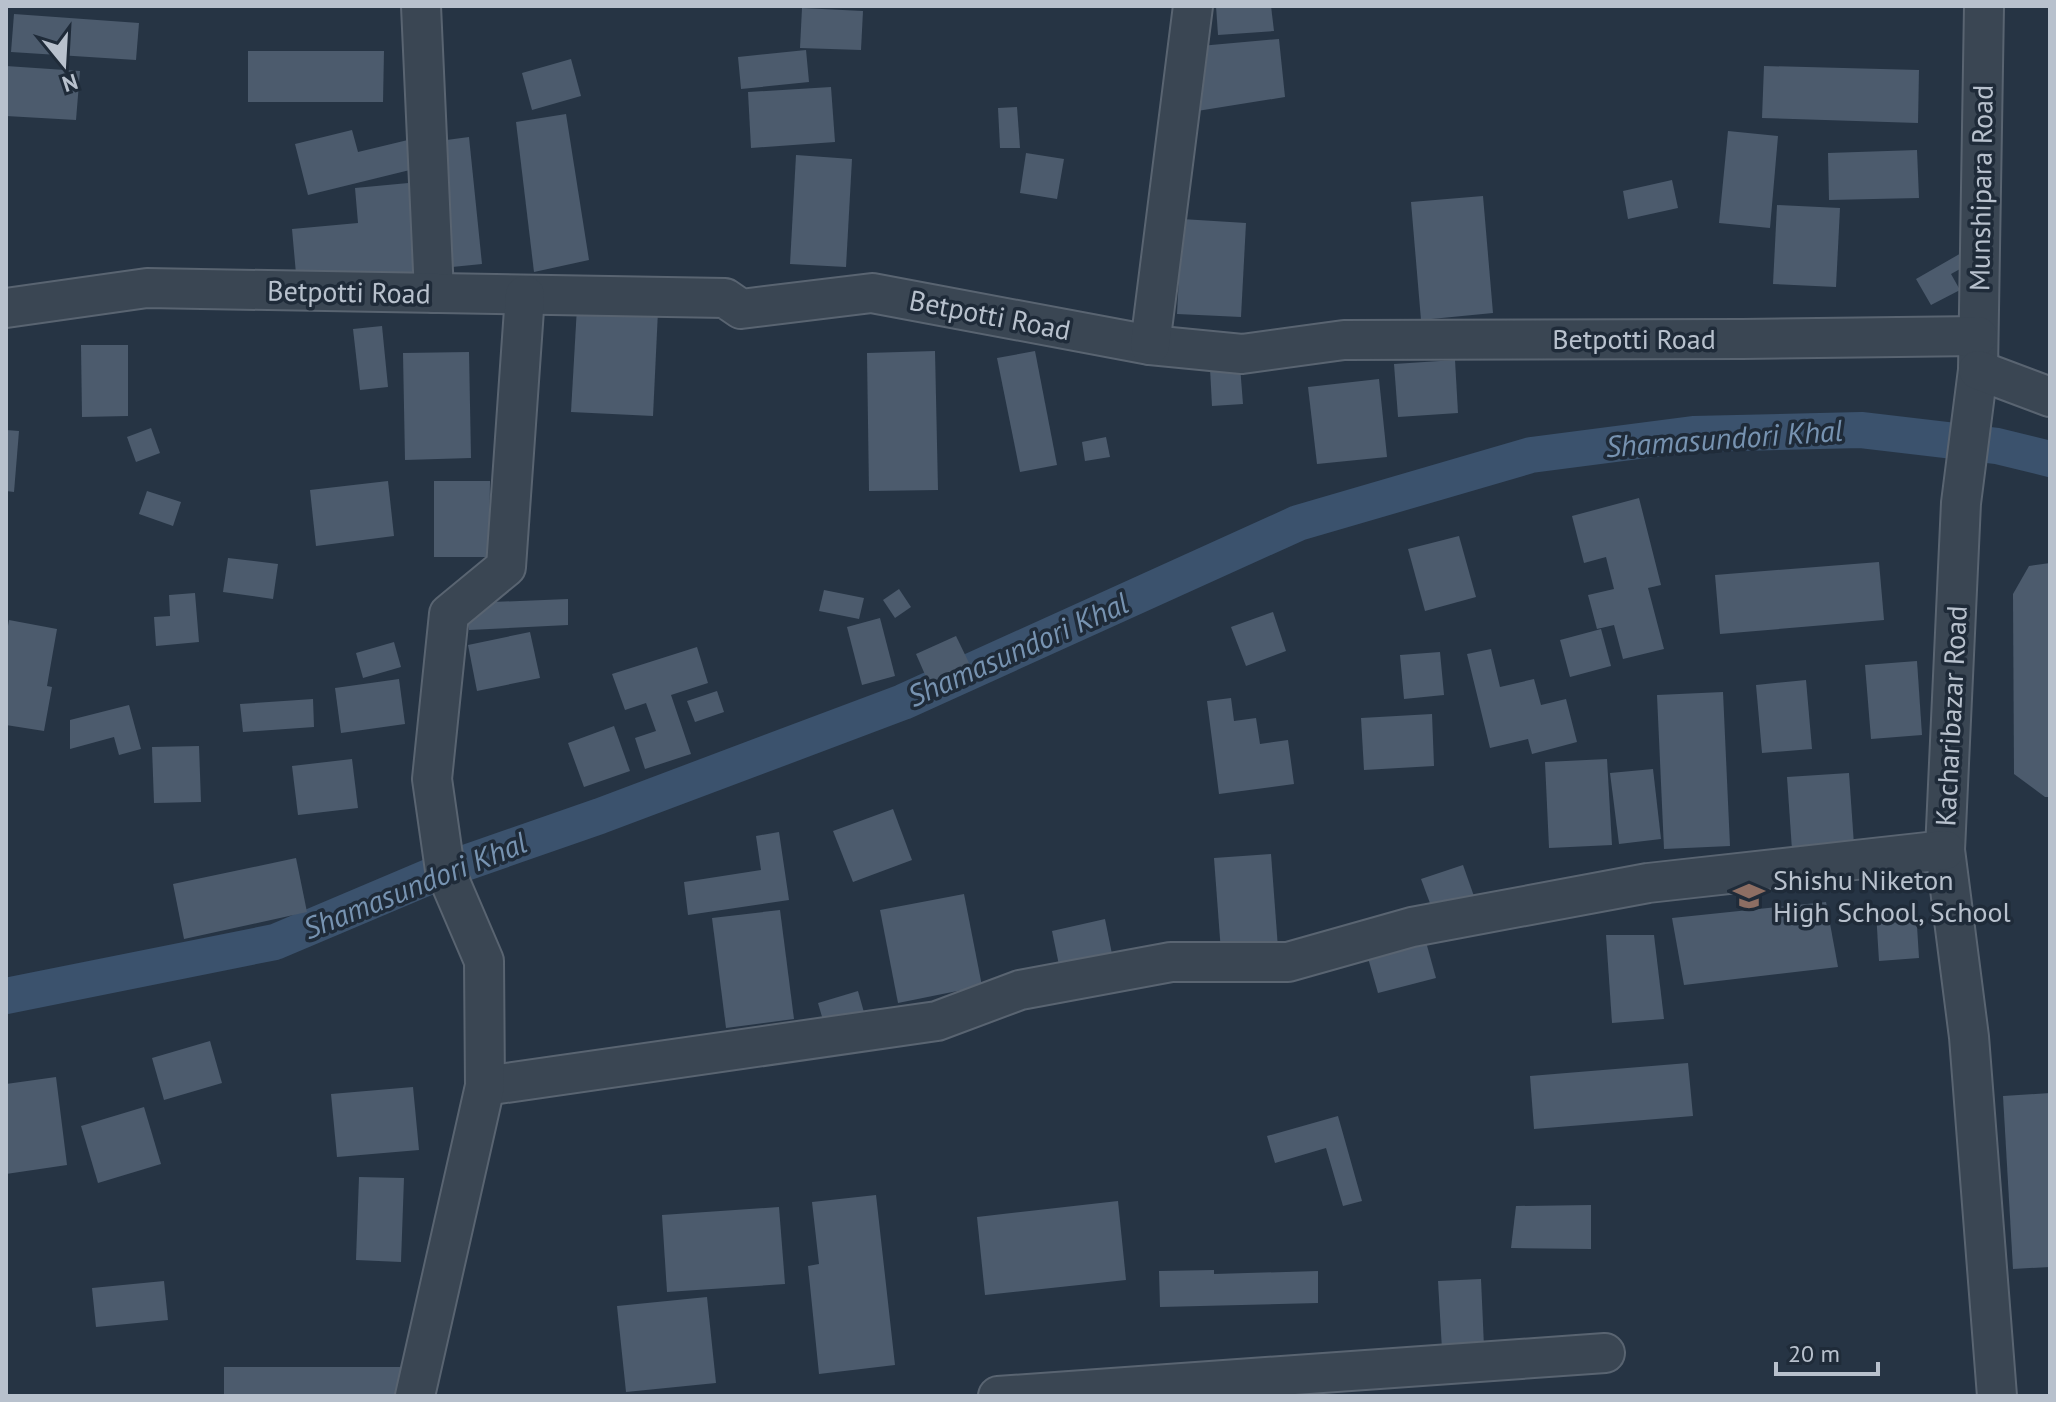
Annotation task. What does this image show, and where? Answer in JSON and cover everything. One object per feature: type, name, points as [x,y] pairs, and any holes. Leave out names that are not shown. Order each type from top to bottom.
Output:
[{"type":"street","points":[[421,6],[434,293]]},
{"type":"street","points":[[1150,345],[1193,6]]},
{"type":"street","name":"Munshipara Road","points":[[1978,353],[1984,6]]},
{"type":"street","name":"Betpotti Road","points":[[6,308],[147,288],[725,298],[741,309],[872,293],[1150,345],[1242,354],[1344,340],[1742,339],[1978,353]]},
{"type":"street","points":[[415,1396],[485,1086],[484,961],[445,870],[432,779],[449,614],[506,567],[525,295]]},
{"type":"street","points":[[1978,353],[2050,397]]},
{"type":"street","name":"Kacharibazar Road","points":[[1978,353],[1961,503],[1945,850],[1969,1037],[1997,1396]]},
{"type":"street","points":[[485,1086],[937,1021],[1020,990],[1171,962],[1288,962],[1412,927],[1648,883],[1945,850]]},
{"type":"street","points":[[998,1396],[1605,1353]]},
{"type":"building","points":[[1216,6],[1271,6],[1274,31],[1218,35]]},
{"type":"building","points":[[802,8],[863,11],[861,50],[800,48]]},
{"type":"building","points":[[14,14],[139,23],[136,60],[11,52]]},
{"type":"building","points":[[1279,39],[1285,97],[1191,112],[1200,46]]},
{"type":"building","points":[[806,50],[809,82],[741,89],[738,57]]},
{"type":"building","points":[[248,51],[384,51],[383,102],[248,102]]},
{"type":"building","points":[[571,59],[581,96],[532,110],[522,73]]},
{"type":"building","points":[[6,66],[80,71],[76,120],[6,116]]},
{"type":"building","points":[[1764,66],[1919,70],[1918,123],[1762,118]]},
{"type":"building","points":[[831,87],[835,142],[751,148],[748,92]]},
{"type":"building","points":[[1017,107],[1020,148],[1000,148],[998,108]]},
{"type":"building","points":[[566,114],[589,260],[534,272],[516,122]]},
{"type":"building","points":[[352,130],[358,152],[412,139],[418,168],[308,195],[295,144]]},
{"type":"building","points":[[1728,131],[1778,136],[1770,228],[1719,223]]},
{"type":"building","points":[[469,137],[482,264],[452,267],[439,141]]},
{"type":"building","points":[[1917,150],[1919,198],[1829,200],[1828,153]]},
{"type":"building","points":[[1026,153],[1064,159],[1057,199],[1020,193]]},
{"type":"building","points":[[796,155],[852,159],[846,267],[790,264]]},
{"type":"building","points":[[1672,180],[1678,208],[1628,219],[1623,191]]},
{"type":"building","points":[[419,182],[427,272],[297,285],[292,229],[358,223],[355,188]]},
{"type":"building","points":[[1483,196],[1493,313],[1421,320],[1411,202]]},
{"type":"building","points":[[1777,205],[1840,208],[1836,287],[1773,284]]},
{"type":"building","points":[[1182,219],[1246,223],[1241,317],[1177,314]]},
{"type":"building","points":[[1963,252],[1969,264],[1951,274],[1960,290],[1931,305],[1916,279]]},
{"type":"building","points":[[577,307],[658,311],[653,416],[571,412]]},
{"type":"building","points":[[382,326],[388,387],[360,390],[353,329]]},
{"type":"building","points":[[81,345],[128,345],[128,416],[82,417]]},
{"type":"building","points":[[935,351],[938,490],[869,491],[867,353]]},
{"type":"building","points":[[1035,351],[1057,465],[1020,472],[997,358]]},
{"type":"building","points":[[469,352],[471,458],[405,460],[403,353]]},
{"type":"building","points":[[1455,360],[1458,413],[1398,417],[1394,364]]},
{"type":"building","points":[[1240,366],[1243,404],[1212,406],[1210,368]]},
{"type":"building","points":[[1379,379],[1387,457],[1317,464],[1308,387]]},
{"type":"building","points":[[151,428],[160,453],[136,462],[127,437]]},
{"type":"building","points":[[6,430],[19,431],[14,492],[6,491]]},
{"type":"building","points":[[1106,437],[1110,457],[1085,461],[1082,442]]},
{"type":"building","points":[[388,481],[394,536],[316,546],[310,490]]},
{"type":"building","points":[[434,481],[490,481],[489,557],[434,557]]},
{"type":"building","points":[[147,491],[181,502],[173,526],[139,514]]},
{"type":"building","points":[[1639,498],[1661,585],[1648,588],[1664,649],[1623,659],[1614,625],[1597,629],[1588,595],[1614,589],[1606,557],[1584,563],[1572,516]]},
{"type":"building","points":[[1459,536],[1476,597],[1425,611],[1408,549]]},
{"type":"building","points":[[228,558],[278,564],[273,599],[223,592]]},
{"type":"building","points":[[1879,562],[1884,620],[1720,634],[1715,575]]},
{"type":"building","points":[[2050,563],[2050,797],[2045,797],[2014,774],[2013,594],[2029,566]]},
{"type":"building","points":[[899,589],[911,607],[895,618],[883,600]]},
{"type":"building","points":[[824,590],[864,598],[859,619],[819,611]]},
{"type":"building","points":[[195,593],[199,642],[156,646],[154,617],[170,616],[169,595]]},
{"type":"building","points":[[568,599],[568,625],[469,630],[468,603]]},
{"type":"building","points":[[1273,612],[1286,651],[1246,666],[1231,627]]},
{"type":"building","points":[[880,618],[895,676],[862,685],[847,627]]},
{"type":"building","points":[[9,620],[57,629],[47,686],[52,687],[44,731],[6,725],[6,638]]},
{"type":"building","points":[[1601,629],[1611,666],[1570,677],[1560,640]]},
{"type":"building","points":[[530,632],[540,678],[477,691],[468,645]]},
{"type":"building","points":[[956,636],[971,667],[930,686],[916,654]]},
{"type":"building","points":[[394,642],[401,667],[363,678],[356,653]]},
{"type":"building","points":[[697,647],[708,683],[671,695],[691,754],[645,769],[635,738],[656,731],[646,703],[625,710],[612,674]]},
{"type":"building","points":[[1491,649],[1500,687],[1534,679],[1541,705],[1566,699],[1577,742],[1532,754],[1528,739],[1490,748],[1467,654]]},
{"type":"building","points":[[1440,652],[1444,695],[1404,699],[1400,655]]},
{"type":"building","points":[[1917,661],[1922,735],[1871,739],[1865,665]]},
{"type":"building","points":[[399,679],[405,724],[341,733],[335,688]]},
{"type":"building","points":[[1806,680],[1812,749],[1762,753],[1756,685]]},
{"type":"building","points":[[717,691],[724,712],[695,722],[687,701]]},
{"type":"building","points":[[1723,692],[1730,846],[1664,849],[1657,695]]},
{"type":"building","points":[[1231,698],[1234,721],[1256,718],[1260,744],[1288,740],[1294,784],[1219,794],[1207,701]]},
{"type":"building","points":[[313,699],[314,727],[243,732],[240,704]]},
{"type":"building","points":[[129,705],[141,749],[119,755],[114,737],[70,749],[70,720]]},
{"type":"building","points":[[1432,714],[1434,766],[1364,770],[1361,718]]},
{"type":"building","points":[[614,726],[630,771],[584,787],[568,743]]},
{"type":"building","points":[[199,746],[201,802],[154,803],[152,747]]},
{"type":"building","points":[[352,759],[358,808],[298,815],[292,766]]},
{"type":"building","points":[[1607,759],[1612,845],[1549,848],[1545,762]]},
{"type":"building","points":[[1653,769],[1661,839],[1619,844],[1610,773]]},
{"type":"building","points":[[1849,773],[1854,845],[1792,850],[1787,777]]},
{"type":"building","points":[[893,809],[912,860],[853,882],[833,831]]},
{"type":"building","points":[[779,832],[789,900],[688,915],[684,882],[761,870],[756,836]]},
{"type":"building","points":[[1271,854],[1278,948],[1221,952],[1214,858]]},
{"type":"building","points":[[296,858],[307,912],[184,939],[173,884]]},
{"type":"building","points":[[1463,865],[1475,899],[1434,914],[1421,879]]},
{"type":"building","points":[[964,894],[982,986],[898,1003],[880,910]]},
{"type":"building","points":[[1826,902],[1838,967],[1684,985],[1672,918]]},
{"type":"building","points":[[780,910],[794,1019],[726,1028],[712,918]]},
{"type":"building","points":[[1916,910],[1919,958],[1879,961],[1876,912]]},
{"type":"building","points":[[1105,919],[1113,959],[1060,970],[1052,931]]},
{"type":"building","points":[[1606,935],[1654,935],[1664,1019],[1612,1023]]},
{"type":"building","points":[[1426,942],[1436,978],[1378,993],[1368,958]]},
{"type":"building","points":[[858,991],[865,1016],[825,1027],[818,1003]]},
{"type":"building","points":[[210,1041],[222,1083],[164,1100],[152,1058]]},
{"type":"building","points":[[1688,1063],[1693,1116],[1534,1129],[1530,1076]]},
{"type":"building","points":[[56,1077],[67,1165],[6,1174],[6,1084]]},
{"type":"building","points":[[413,1087],[419,1150],[337,1157],[331,1094]]},
{"type":"building","points":[[2050,1093],[2050,1267],[2013,1269],[2003,1096]]},
{"type":"building","points":[[144,1107],[161,1164],[98,1183],[81,1126]]},
{"type":"building","points":[[1338,1116],[1362,1201],[1343,1206],[1326,1148],[1275,1163],[1267,1136]]},
{"type":"building","points":[[359,1177],[404,1178],[401,1262],[356,1260]]},
{"type":"building","points":[[876,1195],[895,1365],[819,1374],[808,1266],[819,1264],[812,1202]]},
{"type":"building","points":[[1118,1201],[1126,1280],[985,1295],[977,1217]]},
{"type":"building","points":[[1591,1205],[1591,1249],[1511,1248],[1516,1206]]},
{"type":"building","points":[[779,1207],[785,1284],[667,1292],[662,1215]]},
{"type":"building","points":[[1214,1270],[1214,1274],[1318,1271],[1318,1303],[1160,1307],[1159,1271]]},
{"type":"building","points":[[1481,1279],[1484,1347],[1442,1350],[1438,1281]]},
{"type":"building","points":[[164,1281],[168,1320],[96,1327],[92,1288]]},
{"type":"building","points":[[707,1297],[716,1383],[626,1392],[617,1306]]},
{"type":"building","points":[[224,1367],[408,1367],[408,1396],[224,1396]]},
{"type":"waterway","name":"Shamasundori Khal","points":[[6,996],[275,942],[445,870],[600,816],[903,702],[1298,523],[1531,455],[1693,434],[1861,430],[1997,446],[2050,459]]},
{"type":"place","name":"Shishu Niketon High School, School","points":[[1749,896]]}]
